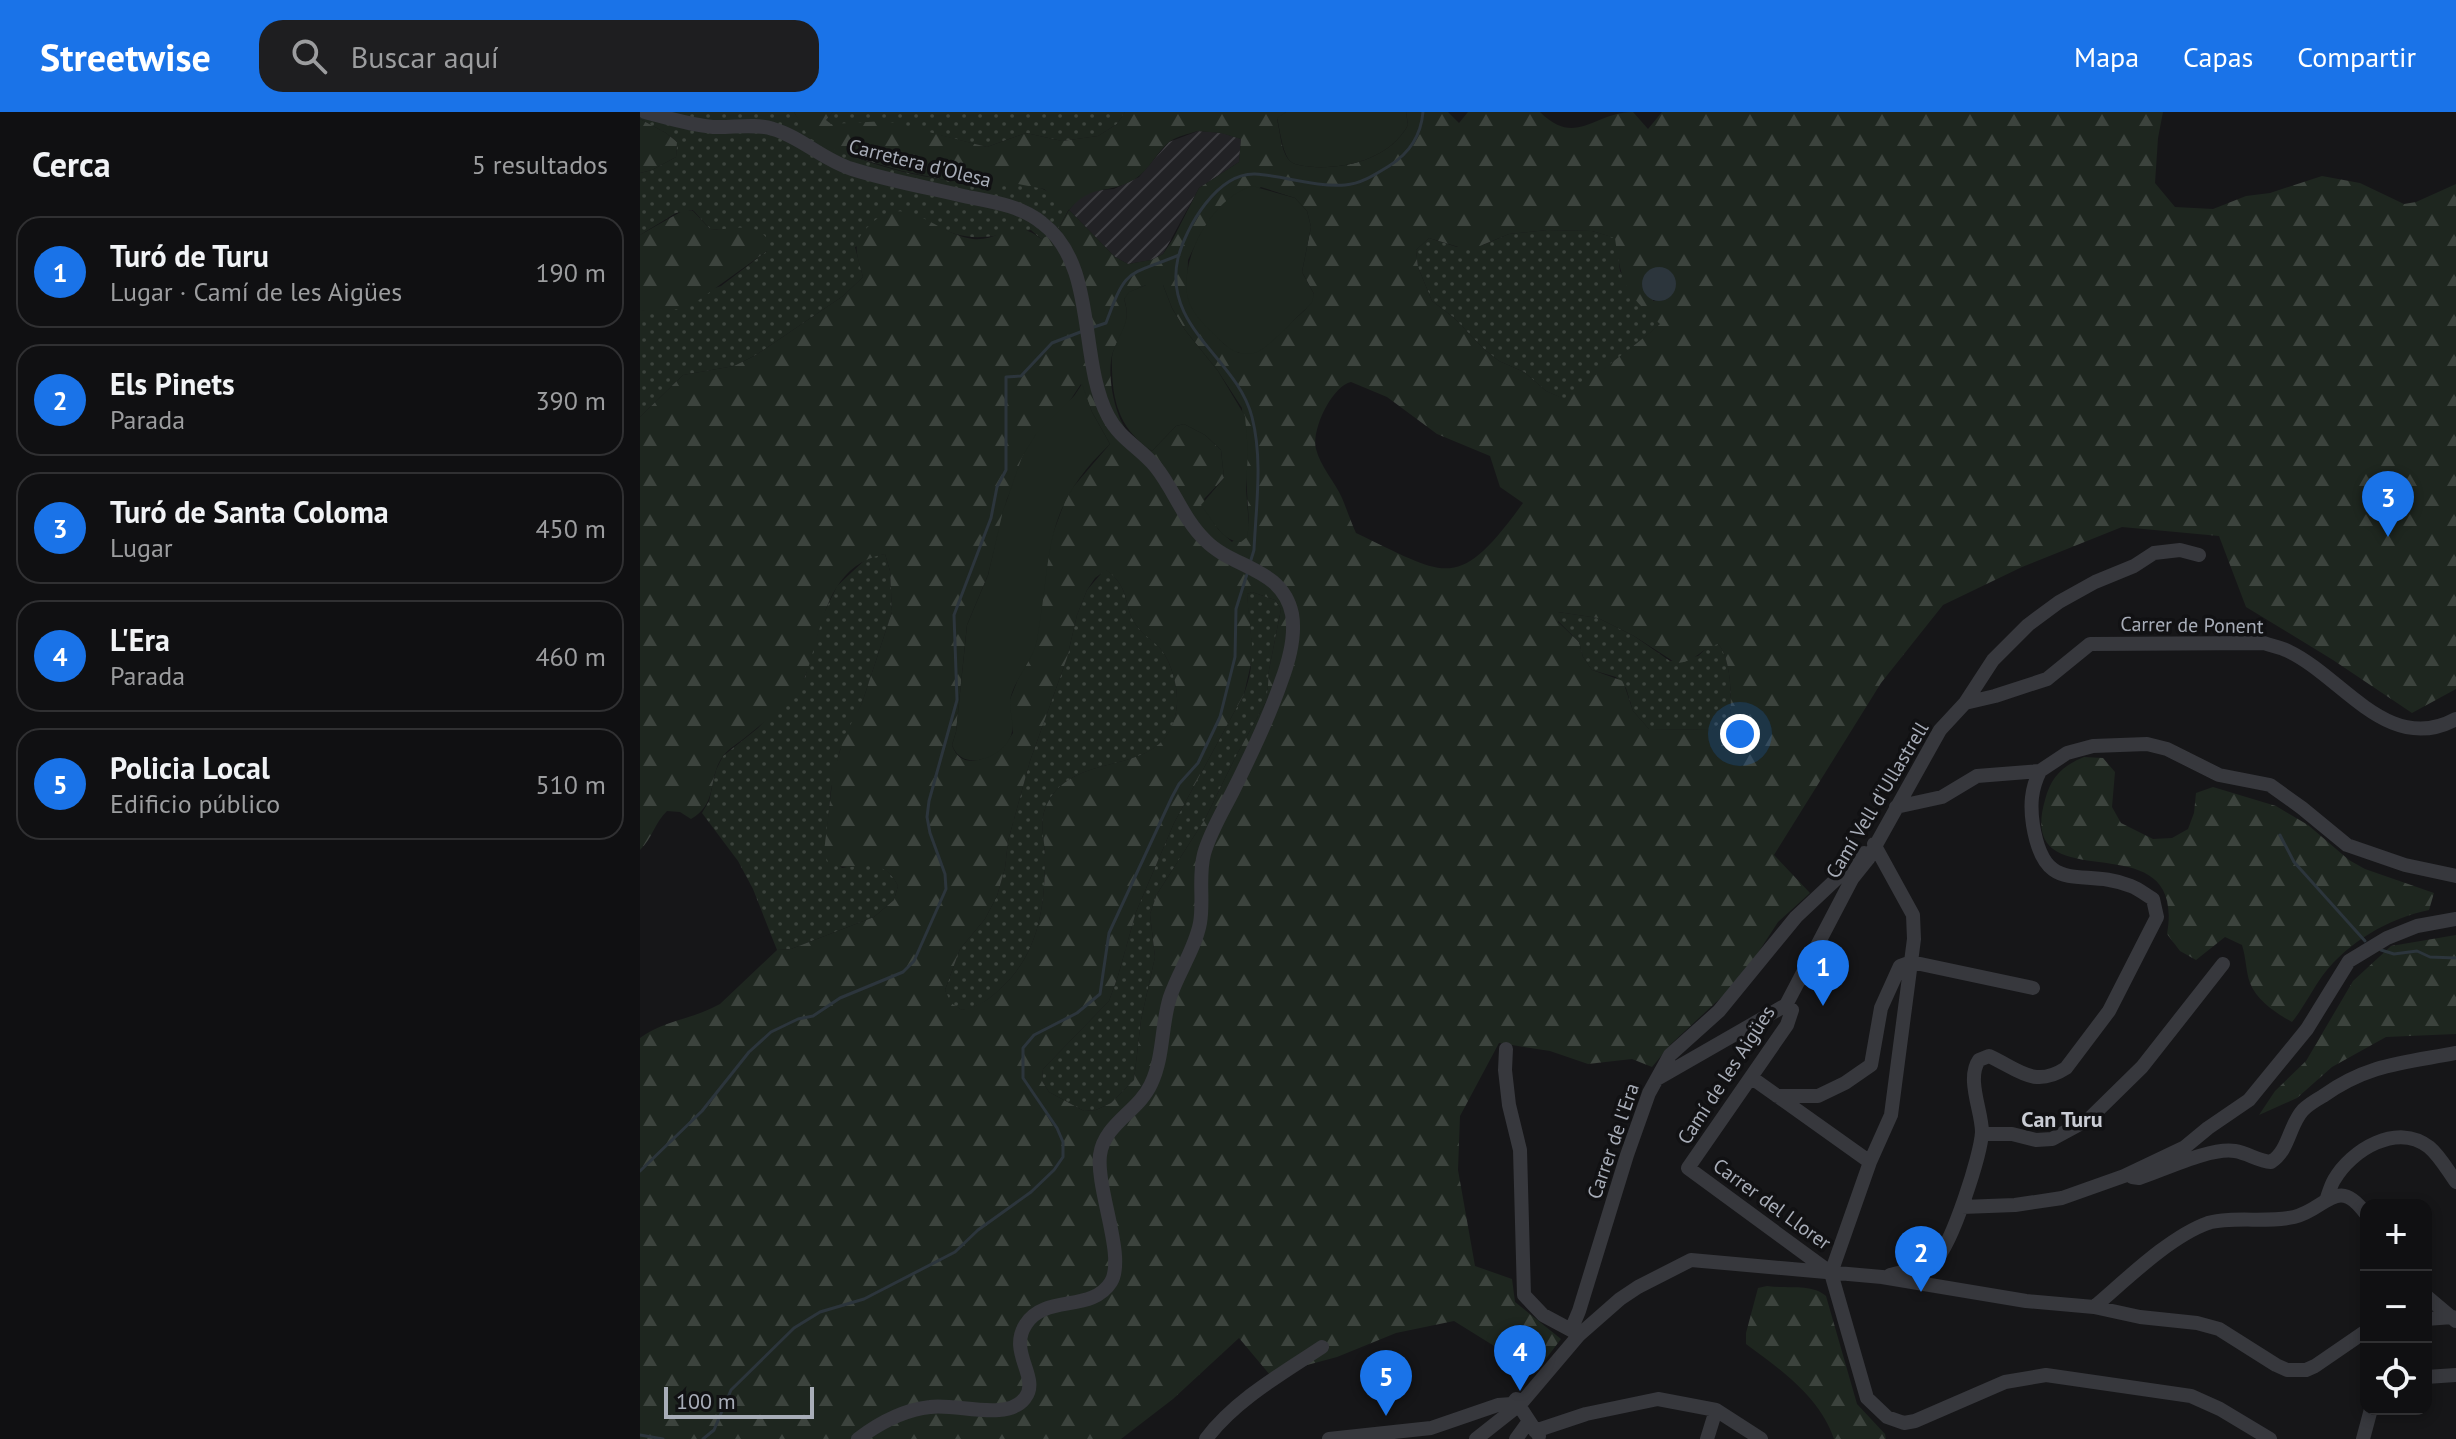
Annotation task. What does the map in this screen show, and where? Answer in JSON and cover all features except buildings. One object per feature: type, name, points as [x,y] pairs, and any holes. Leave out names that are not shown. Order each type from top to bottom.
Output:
[{"type":"street","name":"Carretera d'Olesa","points":[[645,112],[706,126],[770,128],[838,164],[1011,206],[1046,225],[1061,242],[1074,269],[1097,388],[1110,422],[1130,445],[1156,466],[1202,537],[1224,556],[1264,573],[1282,592],[1291,611],[1293,626],[1288,663],[1269,717],[1205,851],[1200,884],[1201,919],[1168,1003],[1152,1082],[1144,1097],[1108,1134],[1102,1146],[1101,1184],[1116,1271],[1110,1284],[1100,1294],[1042,1310],[1028,1320],[1018,1345],[1030,1388],[1028,1396],[1014,1407],[995,1411],[947,1406],[917,1409],[891,1418],[858,1439]]},
{"type":"street","name":"Camí Vell d'Ullastrell","points":[[1786,1005],[1852,879],[1868,859],[1940,730],[1965,703],[1993,660],[2028,625],[2059,602],[2095,582],[2134,566],[2154,553],[2180,550],[2199,555]]},
{"type":"street","name":"Carrer de Ponent","points":[[1965,703],[2047,679],[2090,644],[2264,643],[2288,650],[2396,726],[2418,730],[2440,728],[2456,719]]},
{"type":"street","points":[[1882,1277],[1925,1266],[1938,1257],[1949,1239],[1962,1207],[1982,1134],[1974,1073],[1979,1060],[1989,1056],[2020,1073],[2037,1078],[2057,1074],[2066,1068],[2109,1011],[2157,917],[2153,899],[2130,886],[2056,873],[2038,854],[2030,802],[2033,784],[2040,771],[2067,753],[2093,746],[2147,744],[2167,749],[2219,775],[2270,785],[2347,845],[2405,865],[2456,876]]},
{"type":"street","points":[[1896,807],[1942,797],[1977,776],[2040,771]]},
{"type":"street","points":[[1874,844],[1913,915],[1911,962],[1891,1115],[1870,1162],[1831,1273],[1867,1398],[1887,1417],[1904,1423],[2005,1382],[2046,1375],[2191,1396],[2220,1409],[2270,1439]]},
{"type":"street","name":"Carrer de l'Era","points":[[1575,1332],[1627,1155],[1649,1093],[1670,1055],[1719,1011],[1796,917],[1874,844]]},
{"type":"street","points":[[1962,1207],[2015,1205],[2062,1198],[2124,1176],[2185,1147],[2249,1100],[2307,1029],[2349,961],[2387,938],[2417,926],[2456,919]]},
{"type":"street","points":[[1777,1096],[1818,1096],[1845,1083],[1871,1065],[1881,1008],[1900,966],[1911,962],[2033,988]]},
{"type":"street","points":[[1982,1134],[2052,1139],[2089,1119],[2142,1067],[2223,964]]},
{"type":"street","points":[[1657,1079],[1786,1005]]},
{"type":"street","name":"Camí de les Aigües","points":[[1688,1168],[1791,1017],[1792,1010],[1786,1005]]},
{"type":"street","points":[[1506,1049],[1509,1105],[1520,1150],[1524,1295],[1543,1315],[1575,1332]]},
{"type":"street","points":[[2124,1176],[2139,1178],[2223,1151],[2238,1151],[2271,1162],[2284,1148],[2303,1110],[2344,1081],[2373,1068],[2456,1053]]},
{"type":"street","points":[[1752,1078],[1870,1162]]},
{"type":"street","points":[[2327,1198],[2334,1180],[2350,1160],[2366,1146],[2386,1139],[2403,1138],[2421,1142],[2430,1148],[2456,1182]]},
{"type":"street","name":"Carrer del Llorer","points":[[1688,1168],[1831,1273]]},
{"type":"street","points":[[2094,1307],[2166,1247],[2209,1223],[2290,1218],[2309,1213],[2327,1198],[2339,1194],[2356,1201],[2360,1206]]},
{"type":"street","points":[[1516,1439],[1525,1416],[1575,1332],[1638,1287],[1691,1260],[1882,1277],[2026,1301],[2094,1307],[2140,1317],[2211,1326],[2287,1370],[2306,1370],[2315,1366],[2360,1335]]},
{"type":"street","points":[[2432,1301],[2454,1318],[2456,1330]]},
{"type":"street","points":[[2432,1319],[2454,1318]]},
{"type":"street","points":[[1206,1439],[1229,1415],[1273,1380],[1322,1347]]},
{"type":"street","points":[[2432,1377],[2456,1375]]},
{"type":"street","points":[[1476,1439],[1525,1416],[1586,1414],[1658,1399],[1716,1410],[1761,1439]]},
{"type":"street","points":[[1329,1439],[1431,1428],[1498,1405],[1525,1416]]},
{"type":"street","points":[[1707,1439],[1716,1410]]},
{"type":"street","points":[[2363,1439],[2369,1415]]},
{"type":"shaded area","points":[[1198,131],[1222,133],[1241,139],[1239,162],[1199,188],[1163,254],[1151,260],[1128,264],[1115,257],[1069,210],[1081,196],[1091,191],[1114,189],[1139,177],[1169,142]]},
{"type":"shaded area","points":[[1659,267],[1671,272],[1676,284],[1671,296],[1659,301],[1647,296],[1642,284],[1647,272]]},
{"type":"green space","points":[[640,112],[794,112],[805,127],[821,140],[862,160],[947,180],[1036,187],[1048,192],[1069,209],[1057,231],[1041,239],[1031,230],[967,236],[942,229],[928,221],[855,247],[863,277],[843,296],[756,355],[734,366],[683,375],[640,417],[640,311],[721,286],[767,251],[727,230],[710,229],[693,210],[676,213],[640,235],[640,173],[676,157],[677,142],[640,119]]},
{"type":"green space","points":[[794,112],[833,112],[826,120],[831,124],[886,121],[987,147],[1026,133],[1062,141],[1098,136],[1117,124],[1125,112],[1286,112],[1277,119],[1287,157],[1298,165],[1327,167],[1355,163],[1380,153],[1401,136],[1408,125],[1406,112],[1448,112],[1459,123],[1468,112],[1540,112],[1553,122],[1575,128],[1619,113],[1633,112],[1648,129],[1662,112],[2163,112],[2155,183],[2175,207],[2213,209],[2246,196],[2270,193],[2322,176],[2360,183],[2404,204],[2416,202],[2456,184],[2456,689],[2412,713],[2246,607],[2219,536],[2122,527],[2022,567],[1943,605],[1881,683],[1774,855],[1810,893],[1778,922],[1741,979],[1671,1044],[1652,1067],[1632,1059],[1588,1064],[1550,1051],[1499,1043],[1460,1116],[1458,1170],[1475,1266],[1512,1279],[1515,1302],[1561,1339],[1536,1372],[1454,1321],[1396,1333],[1337,1357],[1270,1375],[1239,1338],[1173,1399],[1121,1439],[640,1439],[640,1038],[659,1027],[720,1004],[777,950],[791,949],[874,917],[894,900],[898,886],[892,876],[877,867],[829,864],[824,852],[833,775],[844,737],[862,703],[892,612],[890,571],[885,554],[856,566],[836,588],[803,680],[777,710],[723,756],[706,806],[691,819],[680,812],[667,811],[640,850],[640,417],[683,375],[734,366],[756,355],[843,296],[863,277],[857,253],[860,236],[885,214],[897,211],[909,213],[959,236],[973,239],[1022,229],[1041,239],[1057,231],[1069,210],[1044,189],[1018,184],[946,180],[902,171],[844,154],[809,138]],"holes":[[[1198,131],[1241,139],[1239,162],[1199,188],[1173,239],[1163,254],[1151,260],[1128,264],[1115,257],[1069,210],[1093,192],[1135,179],[1164,146],[1179,137]],[[1261,187],[1295,198],[1307,211],[1311,227],[1302,272],[1314,294],[1306,309],[1265,346],[1239,353],[1224,344],[1192,308],[1187,290],[1188,260],[1200,235],[1217,213]],[[1547,230],[1592,231],[1615,238],[1627,287],[1660,324],[1565,399],[1546,391],[1524,372],[1499,361],[1432,301],[1418,267],[1416,250],[1429,238],[1465,249],[1509,234]],[[1658,267],[1668,270],[1663,301],[1653,301]],[[1146,285],[1163,285],[1185,330],[1218,371],[1242,408],[1249,525],[1232,542],[1218,529],[1204,499],[1224,478],[1221,450],[1205,435],[1184,424],[1176,426],[1152,451],[1122,424],[1115,404],[1110,370],[1113,352],[1126,321],[1124,299],[1130,292]],[[1351,382],[1387,397],[1437,434],[1490,456],[1500,487],[1523,503],[1482,552],[1465,564],[1449,568],[1411,559],[1356,533],[1342,498],[1316,449],[1320,421],[1337,391]],[[1081,384],[1110,444],[1068,493],[1049,544],[1036,643],[1009,702],[1013,733],[992,754],[973,761],[965,760],[957,755],[952,745],[967,625],[988,575],[1007,499]],[[1106,570],[1120,584],[1132,619],[1160,648],[1169,663],[1177,698],[1171,729],[1158,745],[1141,755],[1079,774],[1061,786],[1047,804],[1042,824],[1044,893],[1032,943],[1015,973],[998,991],[979,1004],[962,1010],[951,1003],[945,990],[960,949],[985,919],[997,896],[1030,761],[1067,658],[1077,615],[1087,590],[1095,578]],[[1252,592],[1275,600],[1281,609],[1269,670],[1267,700],[1205,819],[1157,894],[1150,914],[1155,957],[1141,1020],[1134,1080],[1111,1103],[1096,1110],[1084,1111],[1049,1092],[1042,1081],[1043,1069],[1109,1001],[1136,912],[1174,823],[1244,694],[1253,655],[1247,594]],[[1558,612],[1598,618],[1676,663],[1718,644],[1728,668],[1730,716],[1712,730],[1649,729],[1633,711],[1623,681],[1592,670],[1583,657],[1579,642],[1558,622]]]},
{"type":"green space","points":[[833,112],[1125,112],[1117,124],[1098,136],[1062,141],[1026,133],[987,147],[939,135],[831,124],[826,120]]},
{"type":"green space","points":[[1286,112],[1406,112],[1408,125],[1391,145],[1368,159],[1341,166],[1298,165],[1290,161],[1282,141],[1277,118]]},
{"type":"green space","points":[[640,119],[677,142],[676,157],[640,173]]},
{"type":"green space","points":[[1252,186],[1295,198],[1307,211],[1311,227],[1302,272],[1314,294],[1306,309],[1273,340],[1248,354],[1228,347],[1201,320],[1189,302],[1186,286],[1193,251],[1211,217],[1237,193]]},
{"type":"green space","points":[[684,210],[693,211],[710,229],[757,230],[769,242],[767,251],[696,302],[679,309],[640,311],[640,235]]},
{"type":"green space","points":[[1547,230],[1592,231],[1616,238],[1620,271],[1660,324],[1566,400],[1546,391],[1524,372],[1499,361],[1432,301],[1418,267],[1416,250],[1429,238],[1457,247],[1483,245],[1509,234]]},
{"type":"green space","points":[[1146,285],[1163,285],[1185,330],[1218,371],[1245,416],[1249,525],[1247,537],[1241,542],[1223,534],[1201,505],[1224,478],[1221,450],[1205,435],[1184,424],[1176,426],[1152,451],[1133,435],[1121,417],[1113,384],[1113,352],[1126,321],[1124,299],[1129,292]]},
{"type":"green space","points":[[1082,384],[1092,412],[1110,444],[1087,468],[1060,513],[1053,534],[1037,640],[1011,696],[1013,728],[1010,738],[990,756],[981,760],[964,759],[952,745],[967,625],[988,575],[1003,511],[1022,457],[1036,434]]},
{"type":"green space","points":[[885,554],[890,571],[892,612],[862,703],[840,750],[831,789],[825,852],[842,868],[868,865],[882,868],[898,886],[894,900],[874,917],[791,949],[777,950],[753,889],[738,861],[702,813],[709,801],[716,770],[723,756],[758,728],[805,677],[823,615],[837,586],[868,557]]},
{"type":"green space","points":[[1105,569],[1123,590],[1132,619],[1160,648],[1169,663],[1177,698],[1171,729],[1158,745],[1141,755],[1079,774],[1061,786],[1047,804],[1042,824],[1044,893],[1032,943],[1015,973],[998,991],[979,1005],[962,1010],[950,1003],[945,990],[960,949],[985,919],[997,896],[1030,761],[1067,658],[1077,615],[1087,590]]},
{"type":"green space","points":[[1252,592],[1275,600],[1281,609],[1269,670],[1267,700],[1205,819],[1157,894],[1150,914],[1155,957],[1141,1020],[1134,1080],[1111,1103],[1096,1110],[1084,1111],[1049,1092],[1042,1081],[1043,1069],[1109,1001],[1136,912],[1174,823],[1244,694],[1252,656],[1247,594]]},
{"type":"green space","points":[[1558,612],[1598,618],[1634,636],[1670,661],[1698,656],[1710,645],[1718,644],[1728,667],[1730,716],[1712,730],[1649,729],[1633,711],[1626,688],[1616,677],[1592,670],[1583,657],[1579,642],[1558,621]]},
{"type":"green space","points":[[2084,757],[2103,758],[2115,772],[2112,807],[2121,823],[2153,839],[2172,838],[2188,829],[2196,793],[2213,787],[2276,806],[2308,825],[2349,860],[2365,869],[2434,893],[2429,910],[2384,925],[2344,952],[2323,975],[2292,1022],[2268,1006],[2253,989],[2242,945],[2225,937],[2196,960],[2180,951],[2167,934],[2167,898],[2152,878],[2129,867],[2076,858],[2054,850],[2042,832],[2047,792],[2058,773]]},
{"type":"green space","points":[[2456,935],[2456,1034],[2386,1037],[2332,1067],[2297,1098],[2259,1115],[2275,1091],[2306,1061],[2353,981],[2391,946]]},
{"type":"green space","points":[[1758,1288],[1814,1289],[1826,1296],[1857,1404],[1885,1434],[1886,1439],[1834,1439],[1819,1410],[1798,1385],[1746,1344]]},
{"type":"waterway","points":[[1250,563],[1254,550],[1258,483],[1252,417],[1244,396],[1190,324],[1181,304],[1176,283],[1182,245],[1205,204],[1228,182],[1255,174],[1322,184],[1357,183],[1389,166],[1408,150],[1420,129],[1423,112]]},
{"type":"waterway","points":[[1091,328],[1106,323],[1119,291],[1130,276],[1179,255]]},
{"type":"waterway","points":[[640,1171],[702,1111],[749,1052],[771,1032],[798,1019],[813,1016],[840,998],[903,972],[914,961],[946,889],[945,874],[927,817],[957,700],[954,615],[991,518],[997,487],[1006,470],[1006,377],[1021,376],[1052,343],[1083,331]]},
{"type":"waterway","points":[[703,1439],[714,1430],[731,1390],[794,1328],[820,1312],[864,1299],[955,1252],[978,1230],[1031,1192],[1063,1157],[1063,1142],[1057,1128],[1023,1078],[1023,1048],[1034,1035],[1077,1013],[1100,994],[1109,933],[1172,797],[1198,763],[1220,717],[1235,657],[1236,609],[1247,574]]},
{"type":"waterway","points":[[2280,835],[2294,862],[2365,941]]},
{"type":"waterway","points":[[2381,950],[2394,954],[2417,951],[2430,957],[2456,958]]},
{"type":"waterway","points":[[640,1435],[663,1439]]},
{"type":"place","name":"Turó de Santa Coloma","points":[[2388,537]]},
{"type":"place","name":"Turó de Turu","points":[[1823,1006]]},
{"type":"place","name":"Els Pinets","points":[[1921,1292]]},
{"type":"place","name":"L'Era","points":[[1520,1391]]},
{"type":"place","name":"Policia Local","points":[[1386,1416]]},
{"type":"district","name":"Can Turu","points":[[2062,1119]]}]
